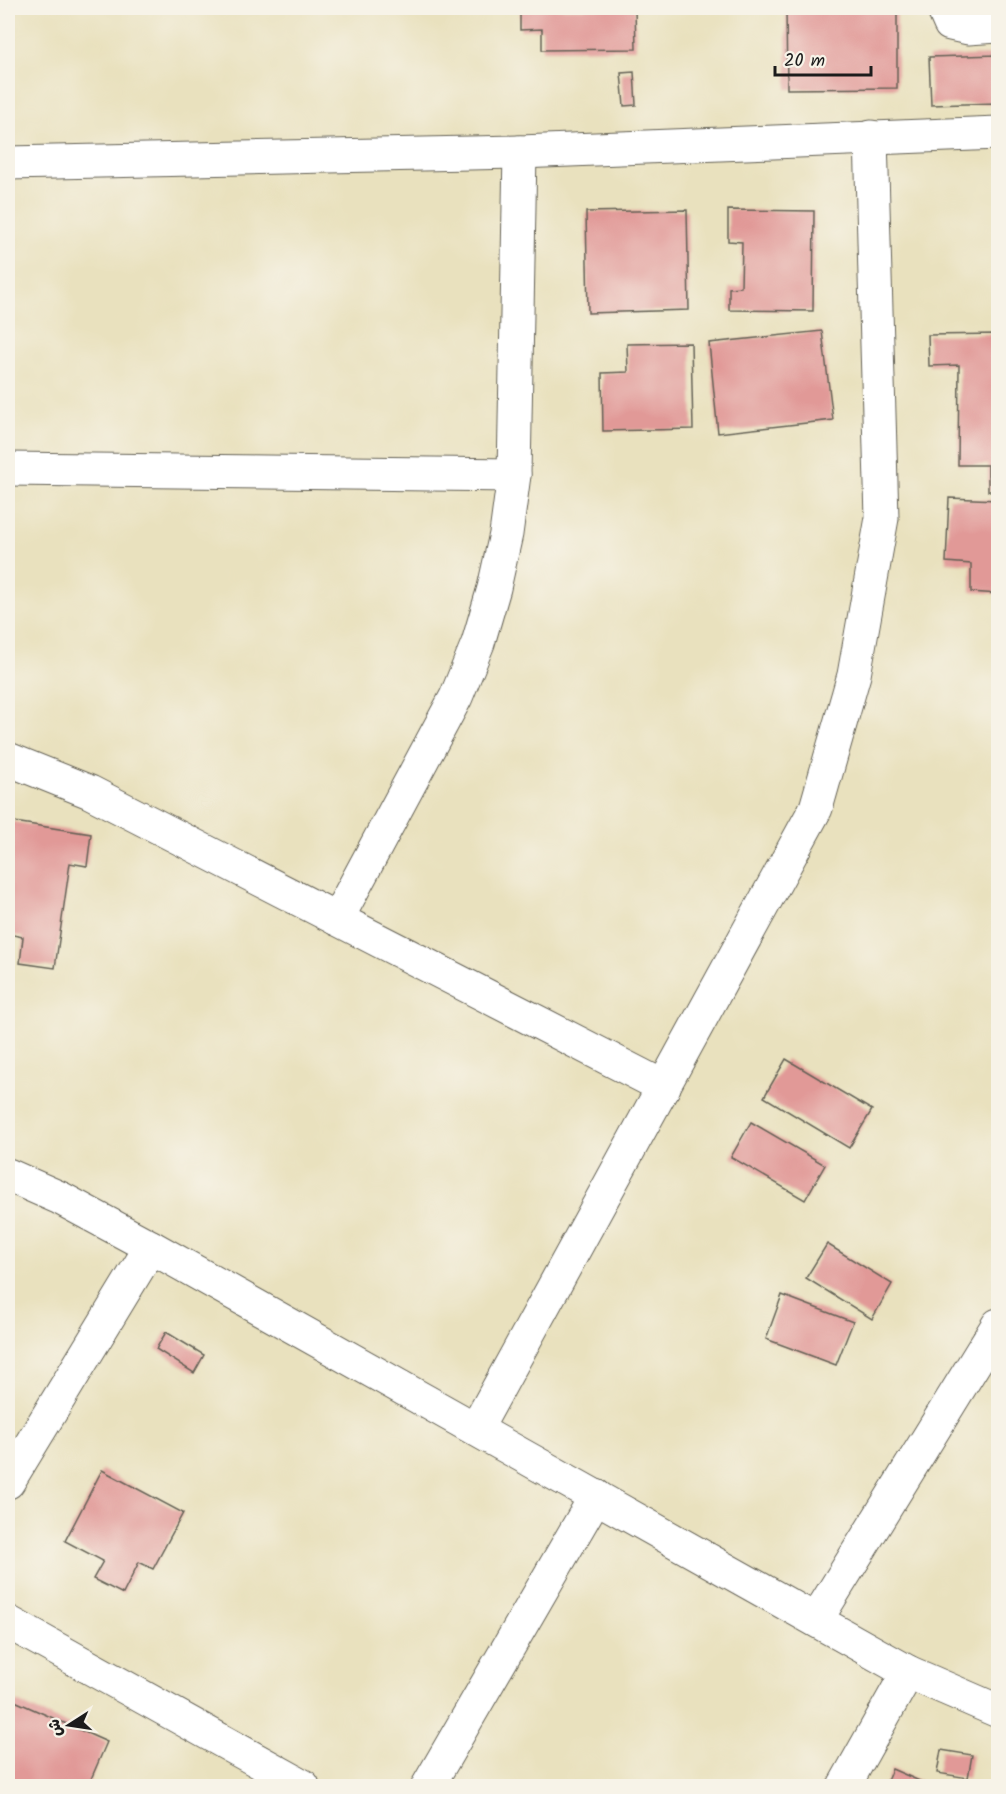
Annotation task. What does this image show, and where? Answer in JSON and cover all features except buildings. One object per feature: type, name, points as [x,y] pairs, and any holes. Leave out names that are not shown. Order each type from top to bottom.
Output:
[{"type":"street","points":[[943,8],[951,24],[968,28],[999,26]]},
{"type":"street","points":[[8,163],[520,152],[999,133]]},
{"type":"street","points":[[476,1428],[816,808],[854,675],[882,518],[871,137]]},
{"type":"street","points":[[337,919],[456,697],[478,644],[494,588],[506,534],[513,475],[520,152]]},
{"type":"street","points":[[8,469],[513,475]]},
{"type":"street","points":[[8,759],[90,792],[664,1087]]},
{"type":"street","points":[[8,1176],[60,1198],[151,1247],[908,1671],[999,1711]]},
{"type":"street","points":[[8,1482],[151,1247]]},
{"type":"street","points":[[816,1620],[999,1325]]},
{"type":"street","points":[[428,1786],[596,1496]]},
{"type":"street","points":[[8,1622],[265,1777],[303,1786]]},
{"type":"street","points":[[844,1786],[908,1671]]}]
